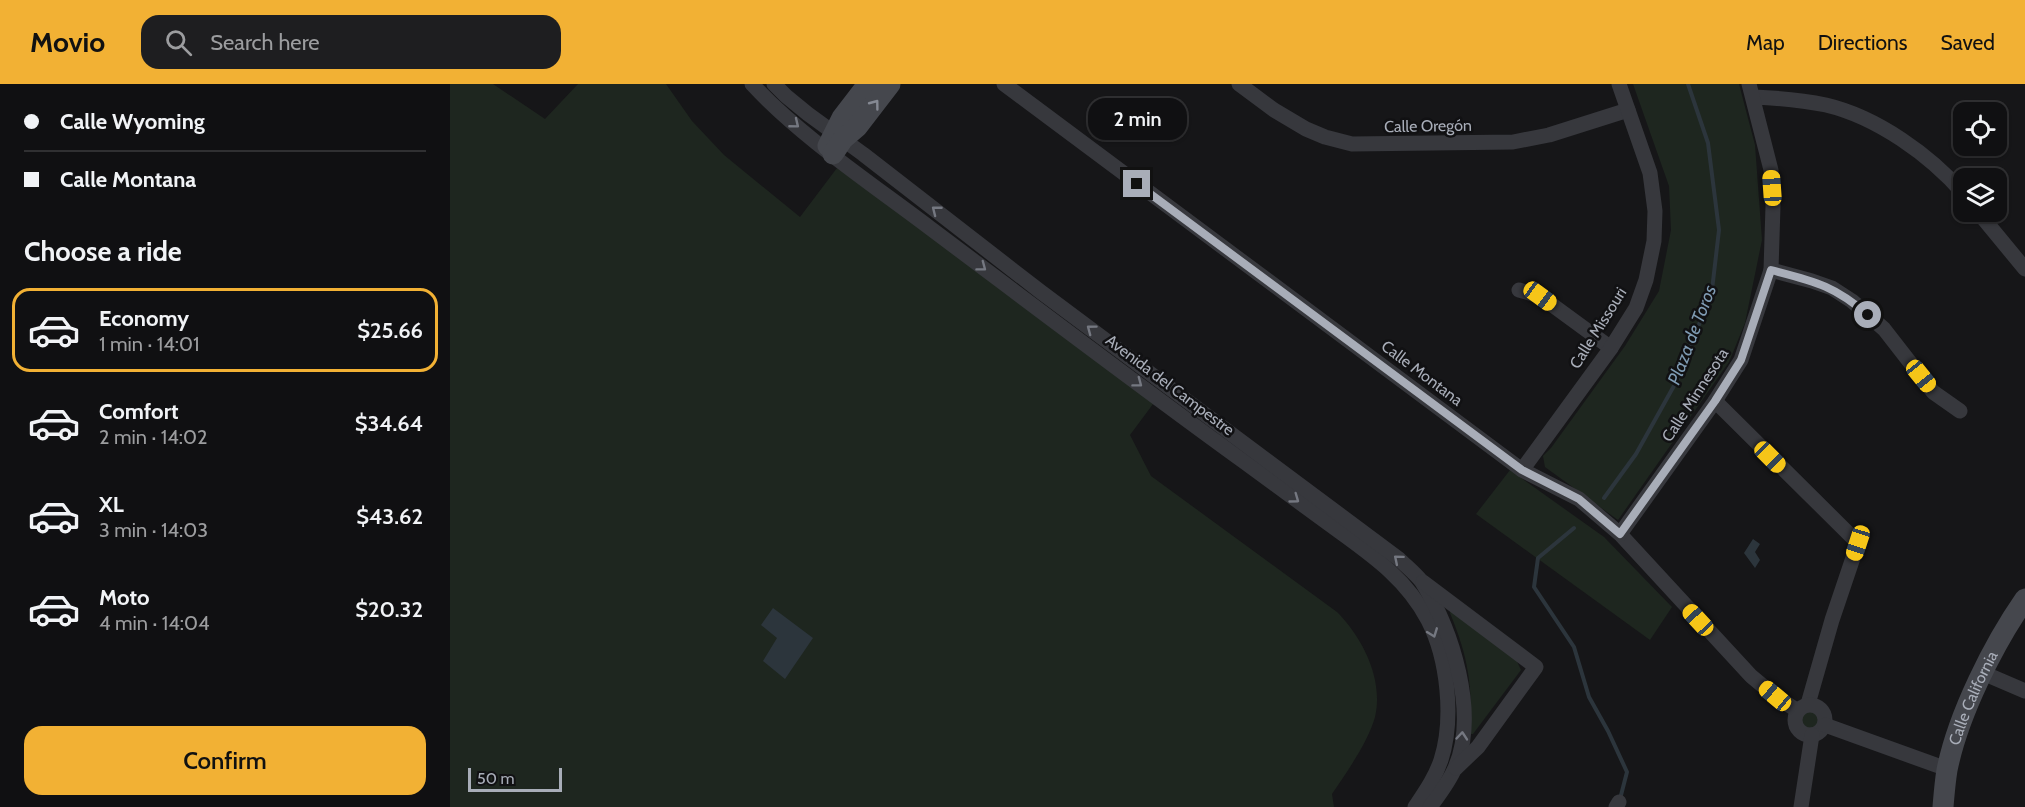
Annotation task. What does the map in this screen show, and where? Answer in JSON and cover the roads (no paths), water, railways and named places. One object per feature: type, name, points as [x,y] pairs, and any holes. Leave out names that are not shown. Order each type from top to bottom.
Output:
[{"type":"main road","points":[[834,144],[842,118],[868,84]]},
{"type":"main road","points":[[834,144],[857,128],[890,84]]},
{"type":"main road","name":"Calle California","points":[[1943,807],[1947,770],[1961,723],[1983,672],[2010,620],[2025,598]]},
{"type":"street","name":"Avenida del Campestre","points":[[752,84],[779,111],[834,144],[1041,292],[1384,564],[1409,591],[1460,676],[1464,707],[1461,749],[1455,768],[1430,807]]},
{"type":"street","name":"Avenida del Campestre","points":[[774,84],[808,114],[834,144],[1032,304],[1399,559],[1420,580],[1536,667],[1478,747],[1455,768],[1432,781]]},
{"type":"street","name":"Calle Montana","points":[[1004,84],[1522,470],[1579,499],[1620,534],[1751,676],[1775,696],[1803,708]]},
{"type":"street","name":"Calle Oregón","points":[[1239,84],[1274,110],[1306,129],[1352,144],[1513,142],[1549,135],[1628,110]]},
{"type":"street","name":"Calle Missouri","points":[[1522,470],[1611,348],[1636,308],[1646,280],[1654,241],[1655,211],[1650,173],[1619,84]]},
{"type":"street","points":[[1751,91],[1828,106],[1870,121],[1926,157],[1953,183]]},
{"type":"street","name":"Calle Minnesota","points":[[1620,534],[1715,401],[1741,360],[1771,270],[1773,206],[1771,170],[1751,91]]},
{"type":"street","points":[[1987,222],[2023,262]]},
{"type":"street","points":[[1771,270],[1812,280],[1832,288],[1852,301],[1884,329],[1934,392],[1960,411]]},
{"type":"street","points":[[1519,290],[1540,296],[1611,348]]},
{"type":"street","points":[[1032,304],[1041,292]]},
{"type":"street","points":[[1715,401],[1858,543],[1803,708],[1795,720],[1803,733],[1812,735],[1820,731],[1825,725],[1825,715],[1822,710],[1814,705],[1803,708]]},
{"type":"street","name":"Avenida del Campestre","points":[[1415,807],[1432,781],[1441,760],[1447,733],[1448,653],[1439,614],[1420,580]]},
{"type":"street","points":[[1983,672],[2025,691]]},
{"type":"street","points":[[1825,725],[1947,770]]},
{"type":"street","points":[[1801,807],[1812,735]]},
{"type":"waterway","name":"Plaza de Toros","points":[[1604,498],[1636,454],[1680,375],[1712,290],[1719,230],[1708,143],[1688,84]]},
{"type":"waterway","name":"Plaza de Toros","points":[[1574,528],[1538,558],[1534,587],[1574,647],[1589,697],[1627,772],[1620,799]]}]
